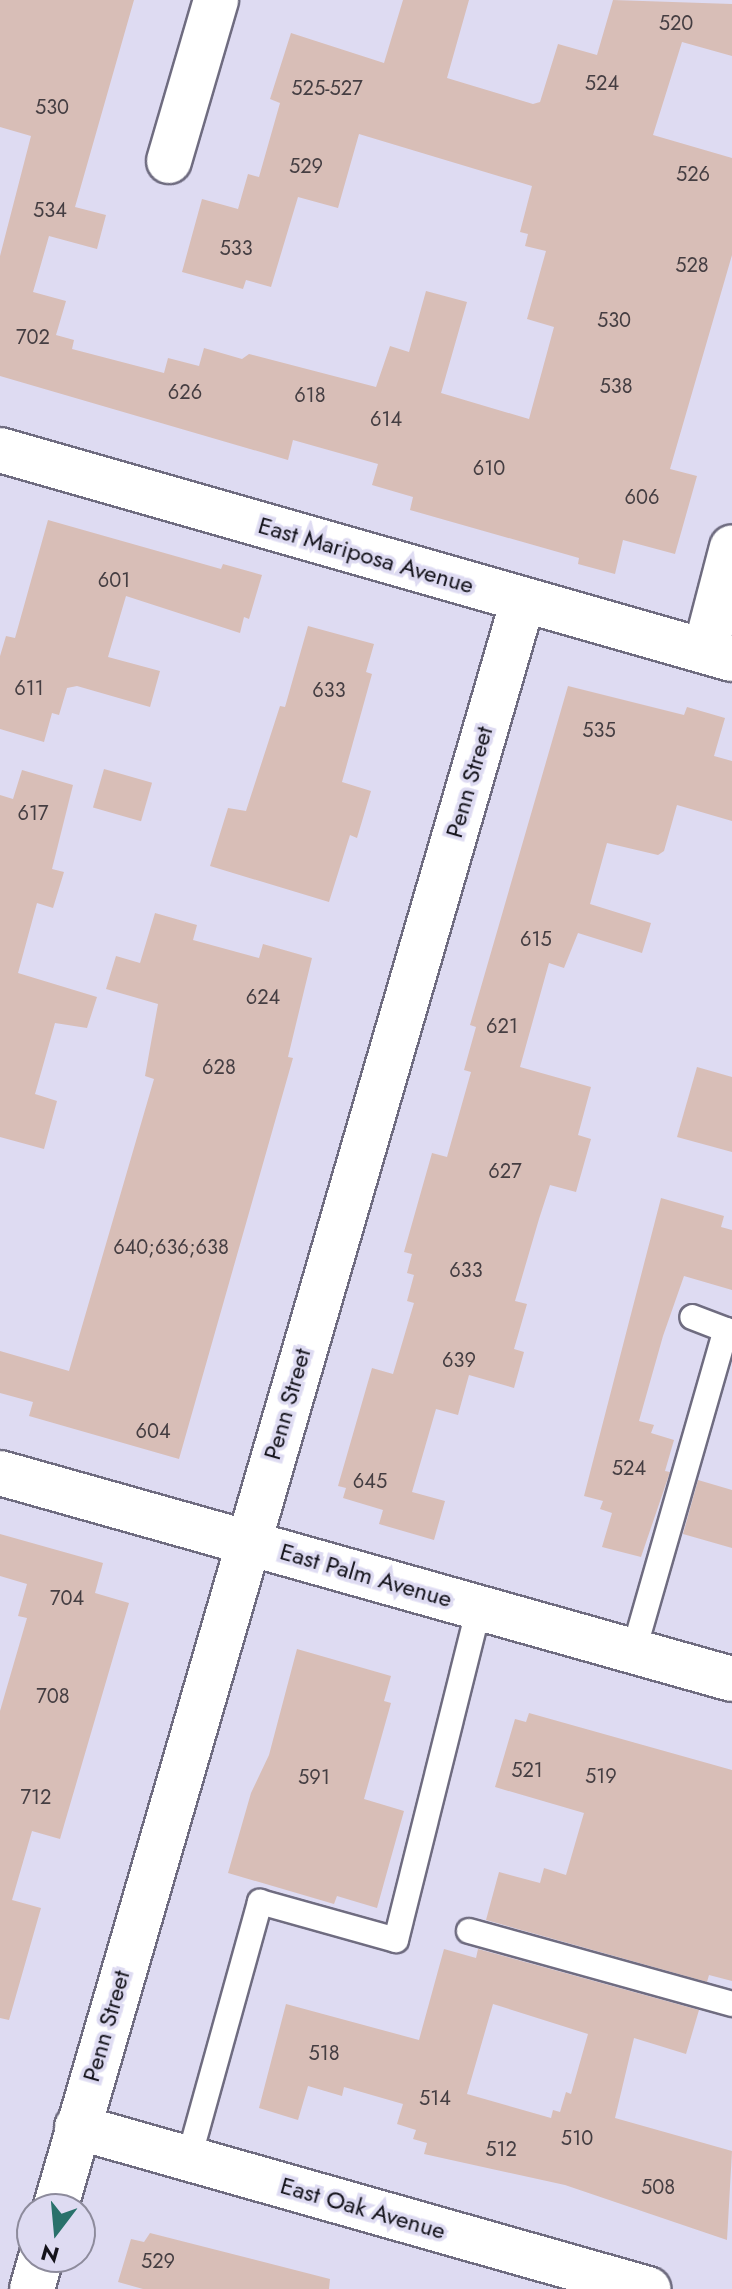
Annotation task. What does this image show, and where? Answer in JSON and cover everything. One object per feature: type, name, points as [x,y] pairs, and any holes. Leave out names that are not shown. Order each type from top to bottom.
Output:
[{"type":"street","points":[[169,161],[216,0]]},
{"type":"street","name":"East Mariposa Avenue","points":[[0,450],[719,655]]},
{"type":"street","points":[[719,655],[732,547]]},
{"type":"street","name":"Penn Street","points":[[59,2193],[523,600]]},
{"type":"street","name":"East Palm Avenue","points":[[0,1473],[732,1679]]},
{"type":"street","name":"East Oak Avenue","points":[[77,2127],[648,2289]]},
{"type":"lane","points":[[634,1650],[726,1330],[692,1317]]},
{"type":"lane","points":[[189,2158],[260,1902],[396,1940],[479,1606]]},
{"type":"lane","points":[[469,1931],[732,2004]]},
{"type":"building","points":[[0,0],[134,0],[75,207],[106,215],[97,249],[49,236],[33,292],[66,301],[56,335],[74,340],[72,349],[164,373],[168,358],[199,366],[204,348],[242,359],[249,354],[376,387],[390,346],[409,352],[426,291],[467,302],[441,393],[529,419],[554,327],[527,319],[546,251],[525,246],[528,234],[520,232],[532,186],[359,134],[338,208],[298,197],[271,287],[246,280],[243,289],[182,272],[202,199],[238,209],[248,174],[259,177],[280,103],[270,99],[291,33],[384,63],[403,0],[469,0],[447,78],[533,104],[540,102],[558,44],[597,55],[613,0],[732,4],[732,56],[682,42],[653,135],[732,158],[732,255],[670,469],[697,476],[675,554],[623,540],[615,574],[578,564],[579,558],[410,510],[413,497],[372,485],[378,464],[293,440],[288,460],[0,376],[0,256],[31,136],[0,127]]},
{"type":"building","points":[[48,520],[221,569],[223,564],[262,575],[249,619],[244,617],[240,633],[126,596],[108,657],[160,671],[150,707],[77,686],[67,688],[59,715],[52,713],[44,742],[0,729],[0,656],[6,636],[15,638]]},
{"type":"building","points":[[308,626],[374,644],[366,672],[372,674],[342,782],[371,791],[357,838],[350,835],[329,902],[210,866],[228,808],[246,811],[280,706],[285,707]]},
{"type":"building","points":[[568,686],[684,715],[687,707],[725,718],[714,756],[732,761],[732,821],[677,805],[664,851],[658,855],[607,843],[590,904],[651,923],[642,953],[578,933],[564,968],[549,963],[520,1067],[591,1087],[578,1135],[591,1139],[576,1192],[550,1185],[539,1219],[515,1301],[527,1304],[514,1349],[524,1352],[514,1388],[469,1375],[458,1415],[436,1409],[412,1492],[445,1501],[434,1540],[379,1524],[383,1510],[343,1498],[346,1488],[338,1486],[372,1368],[393,1374],[414,1303],[407,1301],[414,1275],[407,1273],[412,1254],[404,1252],[432,1153],[447,1157],[471,1072],[464,1070],[476,1027],[470,1025]]},
{"type":"building","points":[[104,769],[152,783],[141,821],[93,807]]},
{"type":"building","points":[[22,770],[73,785],[52,869],[64,872],[53,908],[37,903],[18,973],[97,997],[87,1028],[55,1023],[35,1094],[57,1101],[44,1149],[0,1137],[0,795],[13,799]]},
{"type":"building","points":[[155,913],[197,925],[193,940],[259,958],[263,944],[312,958],[288,1057],[293,1058],[179,1459],[29,1416],[33,1402],[0,1393],[0,1351],[69,1371],[154,1079],[145,1076],[158,1004],[106,989],[116,956],[140,963]]},
{"type":"building","points":[[697,1067],[732,1077],[732,1152],[677,1137]]},
{"type":"building","points":[[661,1198],[724,1216],[721,1227],[732,1230],[732,1290],[684,1276],[663,1336],[639,1421],[654,1425],[651,1433],[674,1440],[665,1471],[670,1472],[641,1557],[602,1547],[612,1513],[600,1509],[603,1501],[584,1496]]},
{"type":"building","points":[[698,1480],[732,1490],[732,1548],[683,1534]]},
{"type":"building","points":[[0,1534],[103,1563],[95,1593],[129,1603],[60,1839],[32,1831],[12,1900],[41,1908],[9,2020],[0,2018],[0,1711],[27,1618],[18,1616],[27,1584],[0,1576]]},
{"type":"building","points":[[297,1649],[391,1676],[384,1701],[391,1703],[364,1799],[404,1811],[377,1908],[337,1896],[334,1904],[228,1873],[251,1793],[269,1755]]},
{"type":"building","points":[[529,1713],[732,1770],[732,1981],[709,1975],[707,1982],[486,1920],[499,1872],[540,1883],[544,1868],[566,1875],[584,1813],[495,1787],[515,1719],[526,1722]]},
{"type":"building","points":[[444,1949],[476,1958],[478,1949],[699,2010],[686,2054],[634,2038],[615,2118],[732,2151],[727,2240],[565,2185],[424,2154],[427,2143],[413,2139],[416,2130],[397,2124],[403,2104],[344,2087],[342,2096],[308,2086],[298,2120],[259,2108],[286,2004],[419,2040]],"holes":[[[493,2004],[588,2034],[571,2094],[566,2092],[560,2112],[553,2110],[551,2118],[467,2094]]]},
{"type":"building","points":[[150,2233],[330,2279],[329,2289],[143,2289],[118,2282],[131,2239],[144,2242]]}]
